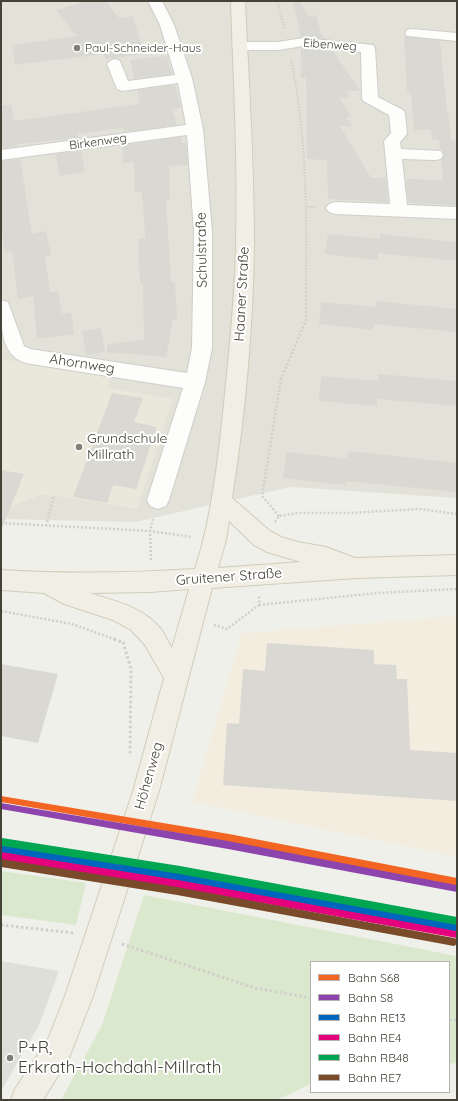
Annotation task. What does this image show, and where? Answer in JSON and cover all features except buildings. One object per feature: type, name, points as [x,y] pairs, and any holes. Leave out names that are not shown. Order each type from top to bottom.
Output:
[{"type":"main road","name":"Haaner Straße","points":[[202,580],[215,540],[222,502],[230,444],[240,331],[245,247],[245,179],[237,2]]},
{"type":"main road","points":[[222,502],[262,538],[275,545],[298,552],[326,557],[357,568]]},
{"type":"main road","name":"Gruitener Straße","points":[[1,580],[46,583],[151,582],[202,580],[357,568],[457,565]]},
{"type":"main road","name":"Höhenweg","points":[[26,1100],[59,1048],[79,996],[146,791],[202,580]]},
{"type":"main road","points":[[46,583],[72,597],[119,612],[139,623],[153,637],[176,677]]},
{"type":"street","name":"Schulstraße","points":[[155,1],[167,24],[184,78],[195,129],[203,232],[202,348],[195,382],[158,500]]},
{"type":"street","points":[[412,34],[457,37]]},
{"type":"street","name":"Eibenweg","points":[[239,46],[278,46],[303,42],[368,48],[370,99],[397,113],[399,134],[392,142],[398,210]]},
{"type":"street","points":[[115,64],[122,86],[184,78]]},
{"type":"street","name":"Birkenweg","points":[[1,156],[195,129]]},
{"type":"street","points":[[393,154],[435,155]]},
{"type":"street","points":[[335,208],[457,213]]},
{"type":"street","name":"Ahornweg","points":[[1,307],[16,350],[25,356],[195,382]]},
{"type":"path","points":[[277,1],[298,93],[307,207],[306,320],[281,379],[262,496],[279,516]]},
{"type":"path","points":[[46,526],[54,495]]},
{"type":"path","points":[[1,524],[150,531],[158,500]]},
{"type":"path","points":[[262,538],[279,516],[298,513],[348,513],[420,509],[457,514]]},
{"type":"path","points":[[259,605],[377,593],[457,589]]},
{"type":"path","points":[[1,611],[72,624],[123,642]]},
{"type":"path","points":[[123,642],[139,623]]},
{"type":"path","points":[[123,642],[131,669],[130,758]]},
{"type":"path","points":[[1,925],[99,936],[255,988],[310,998]]},
{"type":"shaded area","points":[[1,1],[457,1],[457,498],[291,487],[135,522],[1,519]]},
{"type":"shaded area","name":"Grundschule Millrath","points":[[1,359],[111,377],[107,388],[173,399],[137,509],[43,494],[10,507],[1,505]]},
{"type":"shaded area","points":[[457,616],[457,857],[192,802],[242,633]]},
{"type":"shaded area","name":"P+R, Erkrath-Hochdahl-Millrath","points":[[1,961],[59,971],[39,1025],[1,1091]]},
{"type":"green space","points":[[1,871],[86,883],[76,925],[1,915]]},
{"type":"green space","points":[[144,895],[457,956],[457,1063],[450,1064],[450,961],[310,961],[310,1084],[277,1100],[61,1100],[102,1025]]},
{"type":"rail line","name":"S68","points":[[1,799],[229,838],[457,882]]},
{"type":"rail line","name":"S8","points":[[1,806],[228,845],[456,889]]},
{"type":"rail line","name":"RB48","points":[[2,842],[180,870],[457,921]]},
{"type":"rail line","name":"RE13","points":[[1,849],[179,877],[457,928]]},
{"type":"rail line","name":"RE4","points":[[1,856],[178,884],[456,935]]},
{"type":"rail line","name":"RE7","points":[[1,863],[177,891],[454,942]]},
{"type":"place","name":"Paul-Schneider-Haus","points":[[77,48]]},
{"type":"place","name":"Grundschule Millrath","points":[[79,447]]},
{"type":"place","name":"P+R, Erkrath-Hochdahl-Millrath","points":[[10,1058]]}]
